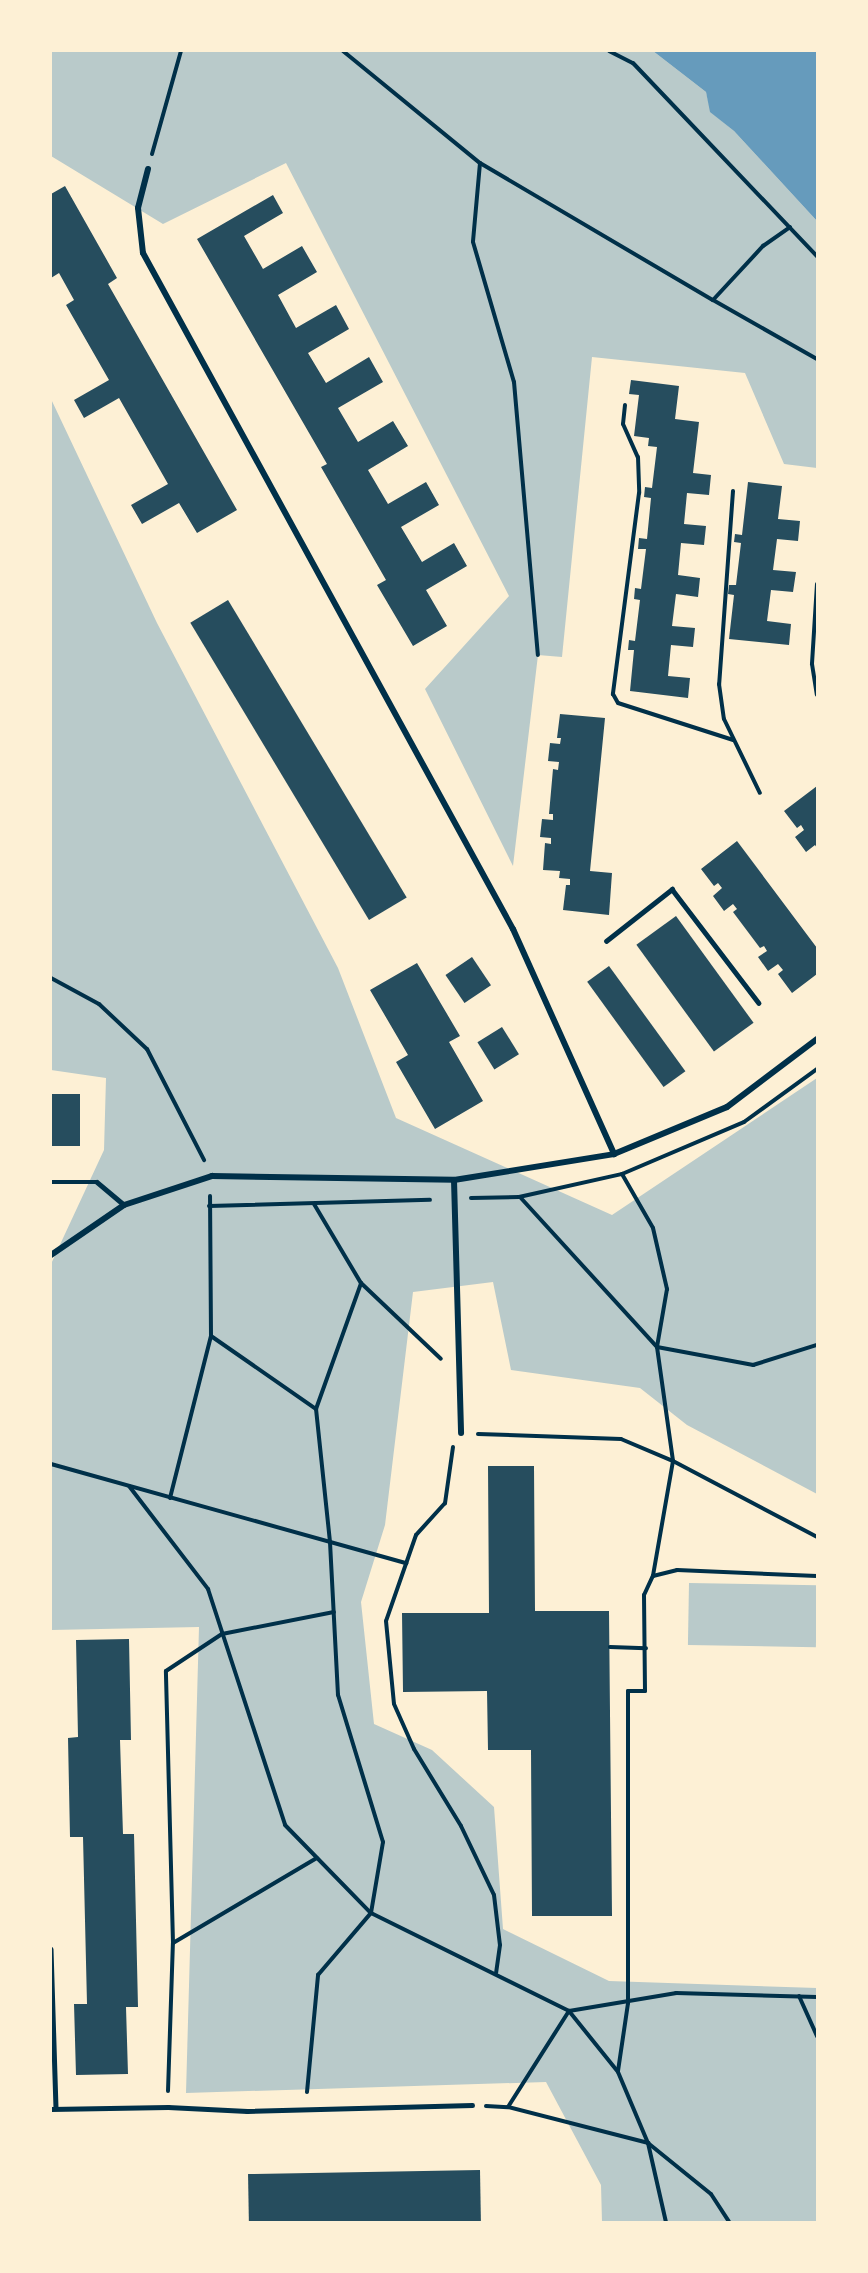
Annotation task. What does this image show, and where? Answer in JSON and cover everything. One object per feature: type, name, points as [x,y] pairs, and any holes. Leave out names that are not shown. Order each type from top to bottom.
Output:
[{"type":"street","points":[[148,169],[138,208],[143,253],[513,929],[614,1154]]},
{"type":"street","points":[[51,1255],[124,1205],[213,1176],[454,1180],[614,1154],[727,1107],[817,1039]]},
{"type":"street","points":[[454,1180],[461,1433]]},
{"type":"lane","points":[[606,941],[672,889],[759,1003]]},
{"type":"lane","points":[[51,1182],[97,1182],[124,1205]]},
{"type":"lane","points":[[51,1949],[54,2109],[168,2107],[306,2109],[472,2106]]},
{"type":"path","points":[[148,169],[181,51]]},
{"type":"path","points":[[343,51],[480,163],[817,359]]},
{"type":"path","points":[[609,51],[633,63],[817,256]]},
{"type":"path","points":[[480,163],[473,242],[514,382],[538,655]]},
{"type":"path","points":[[713,300],[763,246],[790,227]]},
{"type":"path","points":[[625,405],[623,424],[638,457],[639,493],[613,694],[618,703],[733,740]]},
{"type":"path","points":[[733,491],[719,684],[724,719],[760,793]]},
{"type":"path","points":[[817,584],[812,664],[817,695]]},
{"type":"path","points":[[51,978],[99,1004],[147,1050],[213,1176],[209,1206],[211,1336],[170,1498]]},
{"type":"path","points":[[614,1154],[653,1228],[667,1289],[657,1347],[673,1461],[653,1576],[644,1595],[645,1691],[628,1691],[628,2003],[618,2072]]},
{"type":"path","points":[[519,1197],[657,1347],[753,1365],[817,1345]]},
{"type":"path","points":[[314,1203],[361,1283],[459,1376]]},
{"type":"path","points":[[306,2109],[318,1975],[371,1913],[383,1842],[338,1695],[330,1542],[316,1409],[361,1283]]},
{"type":"path","points":[[211,1336],[316,1409]]},
{"type":"path","points":[[495,1973],[501,1945],[494,1895],[461,1826],[414,1749],[394,1704],[386,1621],[416,1535],[445,1503],[454,1441],[461,1433],[621,1439],[673,1461],[817,1537]]},
{"type":"path","points":[[51,1464],[406,1563]]},
{"type":"path","points":[[129,1486],[208,1589],[285,1825],[371,1913],[569,2011],[618,2072],[648,2143],[666,2222]]},
{"type":"path","points":[[653,1576],[677,1570],[817,1576]]},
{"type":"path","points":[[168,2107],[173,1942],[166,1671],[222,1634],[334,1612]]},
{"type":"path","points":[[610,1647],[646,1648]]},
{"type":"path","points":[[173,1942],[316,1858]]},
{"type":"path","points":[[508,2106],[569,2011],[628,2003],[676,1993],[817,1997]]},
{"type":"path","points":[[799,1996],[817,2036]]},
{"type":"path","points":[[472,2106],[508,2106],[648,2143],[711,2194],[729,2222]]},
{"type":"shaded area","points":[[51,51],[653,51],[706,92],[711,112],[734,131],[817,221],[817,468],[784,464],[745,373],[592,357],[562,657],[538,655],[513,866],[425,689],[509,596],[286,163],[163,224],[51,156]]},
{"type":"shaded area","points":[[51,399],[157,623],[338,968],[396,1118],[612,1215],[817,1078],[817,1494],[687,1425],[640,1388],[511,1370],[493,1282],[413,1292],[385,1525],[361,1602],[374,1724],[432,1750],[494,1807],[503,1929],[609,1981],[817,1988],[817,2222],[602,2222],[601,2185],[546,2082],[186,2093],[199,1627],[51,1630],[51,1264],[104,1150],[106,1078],[51,1070]]},
{"type":"shaded area","points":[[689,1583],[817,1585],[816,1647],[688,1645]]},
{"type":"water","points":[[653,51],[817,51],[817,221],[734,131],[710,112],[706,92]]},
{"type":"building","points":[[65,186],[117,278],[108,284],[237,510],[197,533],[179,503],[142,524],[131,505],[168,484],[119,398],[84,418],[74,400],[109,380],[66,305],[74,300],[59,273],[51,278],[51,194]]},
{"type":"building","points":[[273,195],[283,213],[244,236],[263,269],[302,246],[317,272],[278,295],[296,328],[336,305],[349,329],[308,353],[326,383],[369,357],[383,382],[338,408],[358,442],[393,421],[408,446],[368,470],[388,504],[426,482],[439,505],[401,527],[422,562],[454,543],[467,566],[426,590],[447,626],[413,646],[377,585],[386,580],[321,467],[327,464],[197,239]]},
{"type":"building","points":[[631,380],[679,386],[675,419],[699,422],[693,473],[711,475],[709,495],[687,493],[684,524],[706,526],[704,545],[681,543],[678,575],[700,578],[698,597],[676,594],[672,626],[695,628],[693,647],[671,645],[668,676],[690,678],[688,698],[630,691],[634,650],[628,650],[629,640],[635,641],[640,600],[634,599],[635,588],[641,589],[646,549],[638,549],[639,538],[647,539],[651,498],[644,497],[645,487],[652,488],[657,447],[648,446],[649,438],[634,436],[639,395],[629,394]]},
{"type":"building","points":[[748,482],[782,486],[778,519],[800,521],[798,541],[777,539],[773,570],[796,572],[793,592],[771,590],[767,621],[791,624],[789,645],[729,639],[734,595],[728,594],[729,585],[736,585],[741,543],[734,542],[735,534],[742,535]]},
{"type":"building","points":[[228,600],[407,897],[369,920],[190,623]]},
{"type":"building","points":[[560,714],[605,718],[590,871],[612,873],[609,915],[563,910],[566,885],[570,885],[570,879],[559,878],[560,871],[543,870],[545,843],[551,844],[551,838],[540,837],[542,819],[553,820],[553,814],[549,814],[553,769],[558,770],[559,762],[548,761],[550,743],[560,744],[561,738],[557,738]]},
{"type":"building","points":[[817,786],[817,848],[815,845],[806,852],[795,837],[804,830],[801,825],[797,828],[784,811]]},
{"type":"building","points":[[737,841],[817,948],[817,974],[792,993],[778,974],[783,970],[778,964],[768,971],[758,957],[767,951],[764,946],[760,948],[733,912],[737,909],[733,904],[724,911],[713,896],[722,888],[718,883],[714,886],[701,869]]},
{"type":"building","points":[[676,916],[754,1023],[714,1052],[636,945]]},
{"type":"building","points":[[472,957],[491,985],[464,1003],[445,975]]},
{"type":"building","points":[[417,963],[460,1036],[449,1042],[483,1101],[435,1129],[396,1062],[408,1055],[370,990]]},
{"type":"building","points":[[609,966],[685,1071],[664,1087],[587,982]]},
{"type":"building","points":[[502,1027],[519,1054],[494,1070],[477,1042]]},
{"type":"building","points":[[51,1094],[80,1094],[80,1146],[51,1146]]},
{"type":"building","points":[[488,1466],[534,1466],[535,1611],[609,1611],[612,1916],[532,1916],[531,1750],[488,1750],[487,1691],[403,1692],[402,1613],[489,1613]]},
{"type":"building","points":[[129,1639],[131,1740],[120,1740],[123,1834],[134,1834],[138,2007],[126,2007],[128,2074],[76,2075],[74,2004],[87,2004],[83,1837],[70,1837],[68,1738],[78,1737],[76,1640]]},
{"type":"building","points":[[480,2170],[481,2222],[249,2222],[248,2174]]}]
